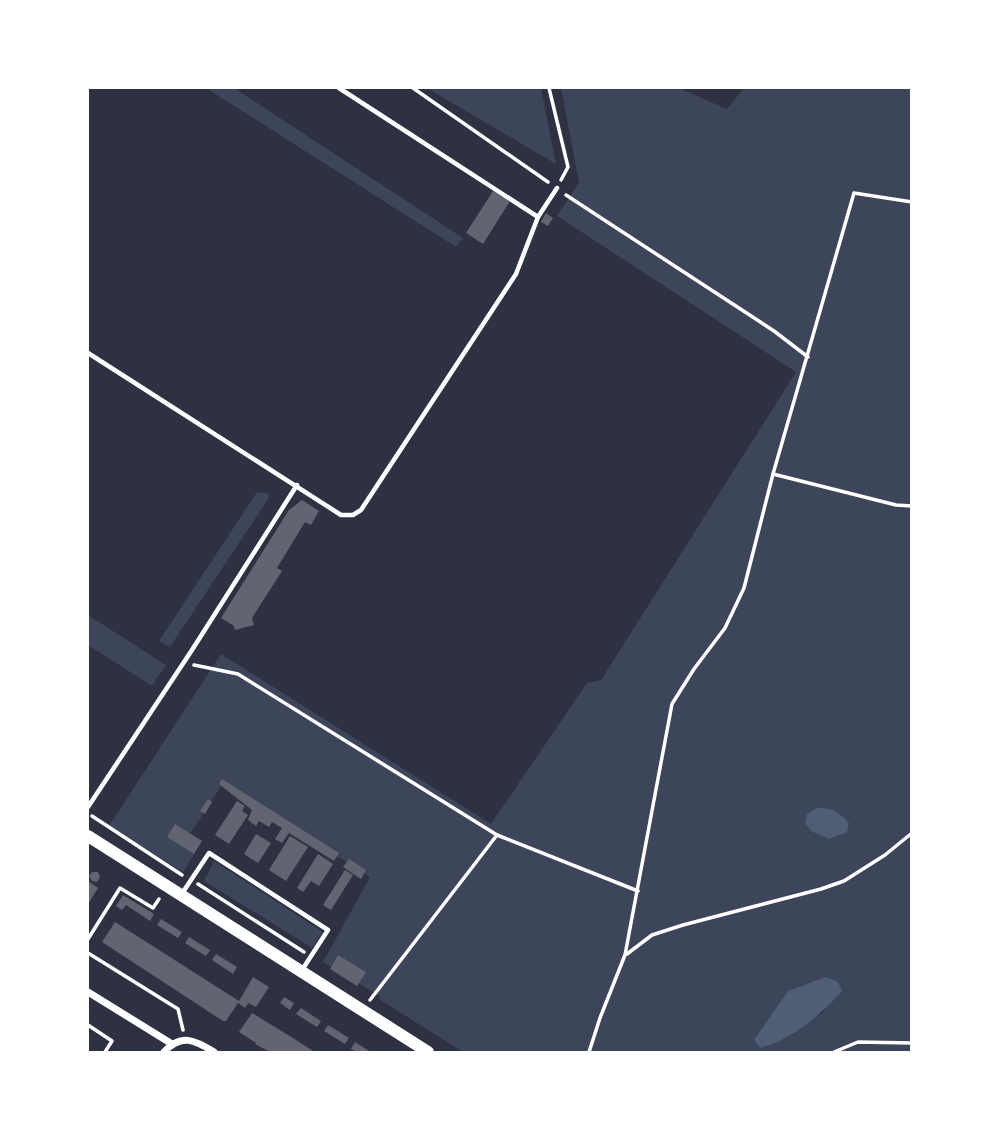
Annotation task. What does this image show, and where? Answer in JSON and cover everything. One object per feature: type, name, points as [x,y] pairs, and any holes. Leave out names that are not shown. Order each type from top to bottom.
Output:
[{"type":"street","points":[[88,836],[428,1052]]},
{"type":"street","points":[[88,992],[172,1044]]},
{"type":"street","points":[[164,1052],[172,1044],[186,1039],[214,1052]]},
{"type":"lane","points":[[339,88],[538,217]]},
{"type":"lane","points":[[88,354],[341,515],[354,515],[361,510],[516,274],[538,217],[556,188]]},
{"type":"lane","points":[[88,807],[184,663],[296,485]]},
{"type":"lane","points":[[181,896],[209,853],[328,930],[301,972]]},
{"type":"path","points":[[413,88],[556,188],[774,331],[808,357]]},
{"type":"path","points":[[550,88],[568,167],[556,188]]},
{"type":"path","points":[[589,1052],[625,955],[672,704],[725,628],[744,588],[773,474],[855,193],[912,202]]},
{"type":"path","points":[[773,474],[896,505],[912,506]]},
{"type":"path","points":[[184,663],[238,674],[497,835],[638,891]]},
{"type":"path","points":[[625,955],[652,935],[844,881],[912,834]]},
{"type":"path","points":[[361,1011],[497,835]]},
{"type":"path","points":[[88,939],[120,888],[153,908],[167,887]]},
{"type":"path","points":[[88,953],[178,1009],[186,1039]]},
{"type":"path","points":[[88,1025],[112,1041],[105,1052]]},
{"type":"path","points":[[834,1052],[858,1042],[912,1043]]},
{"type":"shaded area","points":[[206,88],[234,88],[463,238],[456,247]]},
{"type":"shaded area","points":[[427,88],[541,88],[556,164]]},
{"type":"shaded area","points":[[561,88],[679,88],[727,109],[744,88],[911,88],[911,1052],[463,1052],[379,999],[380,996],[323,962],[370,877],[223,783],[183,845],[195,853],[183,872],[109,826],[221,654],[491,824],[587,683],[601,680],[796,372],[557,216],[579,183]],"holes":[[[788,991],[825,1011],[801,1026],[754,1041]]]},
{"type":"shaded area","points":[[257,492],[269,494],[269,498],[170,647],[159,641]]},
{"type":"shaded area","points":[[88,615],[166,665],[152,686],[88,645]]},
{"type":"shaded area","points":[[817,808],[831,809],[842,816],[849,823],[847,832],[829,839],[811,831],[805,823],[807,814]]},
{"type":"shaded area","points":[[214,861],[323,932],[312,948],[204,881]]},
{"type":"shaded area","points":[[826,977],[838,982],[842,991],[834,1000],[794,1033],[760,1048],[754,1040],[788,991]]},
{"type":"building","points":[[493,191],[510,201],[483,244],[466,233]]},
{"type":"building","points":[[546,213],[553,218],[548,226],[541,222]]},
{"type":"building","points":[[302,500],[319,511],[311,525],[305,522],[277,568],[282,571],[252,618],[254,625],[235,630],[234,626],[221,618],[289,510]]},
{"type":"building","points":[[222,779],[339,853],[334,861],[289,833],[282,843],[275,839],[282,828],[272,822],[269,827],[259,821],[256,826],[248,820],[252,810],[219,784]]},
{"type":"building","points":[[208,799],[212,802],[205,814],[200,811]]},
{"type":"building","points":[[237,801],[245,806],[242,811],[248,815],[229,844],[215,835]]},
{"type":"building","points":[[175,824],[202,841],[194,854],[167,837]]},
{"type":"building","points":[[256,834],[271,843],[258,863],[244,854]]},
{"type":"building","points":[[290,836],[308,847],[286,881],[269,870]]},
{"type":"building","points":[[318,854],[333,864],[319,886],[311,881],[303,892],[297,888]]},
{"type":"building","points":[[349,859],[366,870],[361,879],[343,867]]},
{"type":"building","points":[[345,870],[353,875],[331,910],[323,905]]},
{"type":"building","points":[[92,872],[98,872],[100,877],[97,882],[92,881],[89,876]]},
{"type":"building","points":[[88,881],[98,888],[88,904]]},
{"type":"building","points":[[123,895],[154,914],[150,921],[126,905],[122,910],[116,906]]},
{"type":"building","points":[[161,919],[182,932],[178,938],[157,925]]},
{"type":"building","points":[[115,922],[239,1001],[253,977],[269,987],[256,1007],[248,1003],[245,1008],[238,1003],[226,1021],[223,1021],[102,942]]},
{"type":"building","points":[[189,937],[210,950],[206,956],[185,943]]},
{"type":"building","points":[[216,954],[237,967],[233,974],[212,960]]},
{"type":"building","points":[[338,955],[366,972],[357,986],[330,969]]},
{"type":"building","points":[[284,997],[294,1003],[290,1010],[280,1003]]},
{"type":"building","points":[[301,1008],[321,1021],[317,1027],[296,1014]]},
{"type":"building","points":[[252,1013],[315,1052],[270,1052],[255,1044],[239,1032]]},
{"type":"building","points":[[328,1025],[349,1038],[345,1044],[324,1031]]},
{"type":"building","points":[[355,1042],[371,1052],[351,1049]]}]
